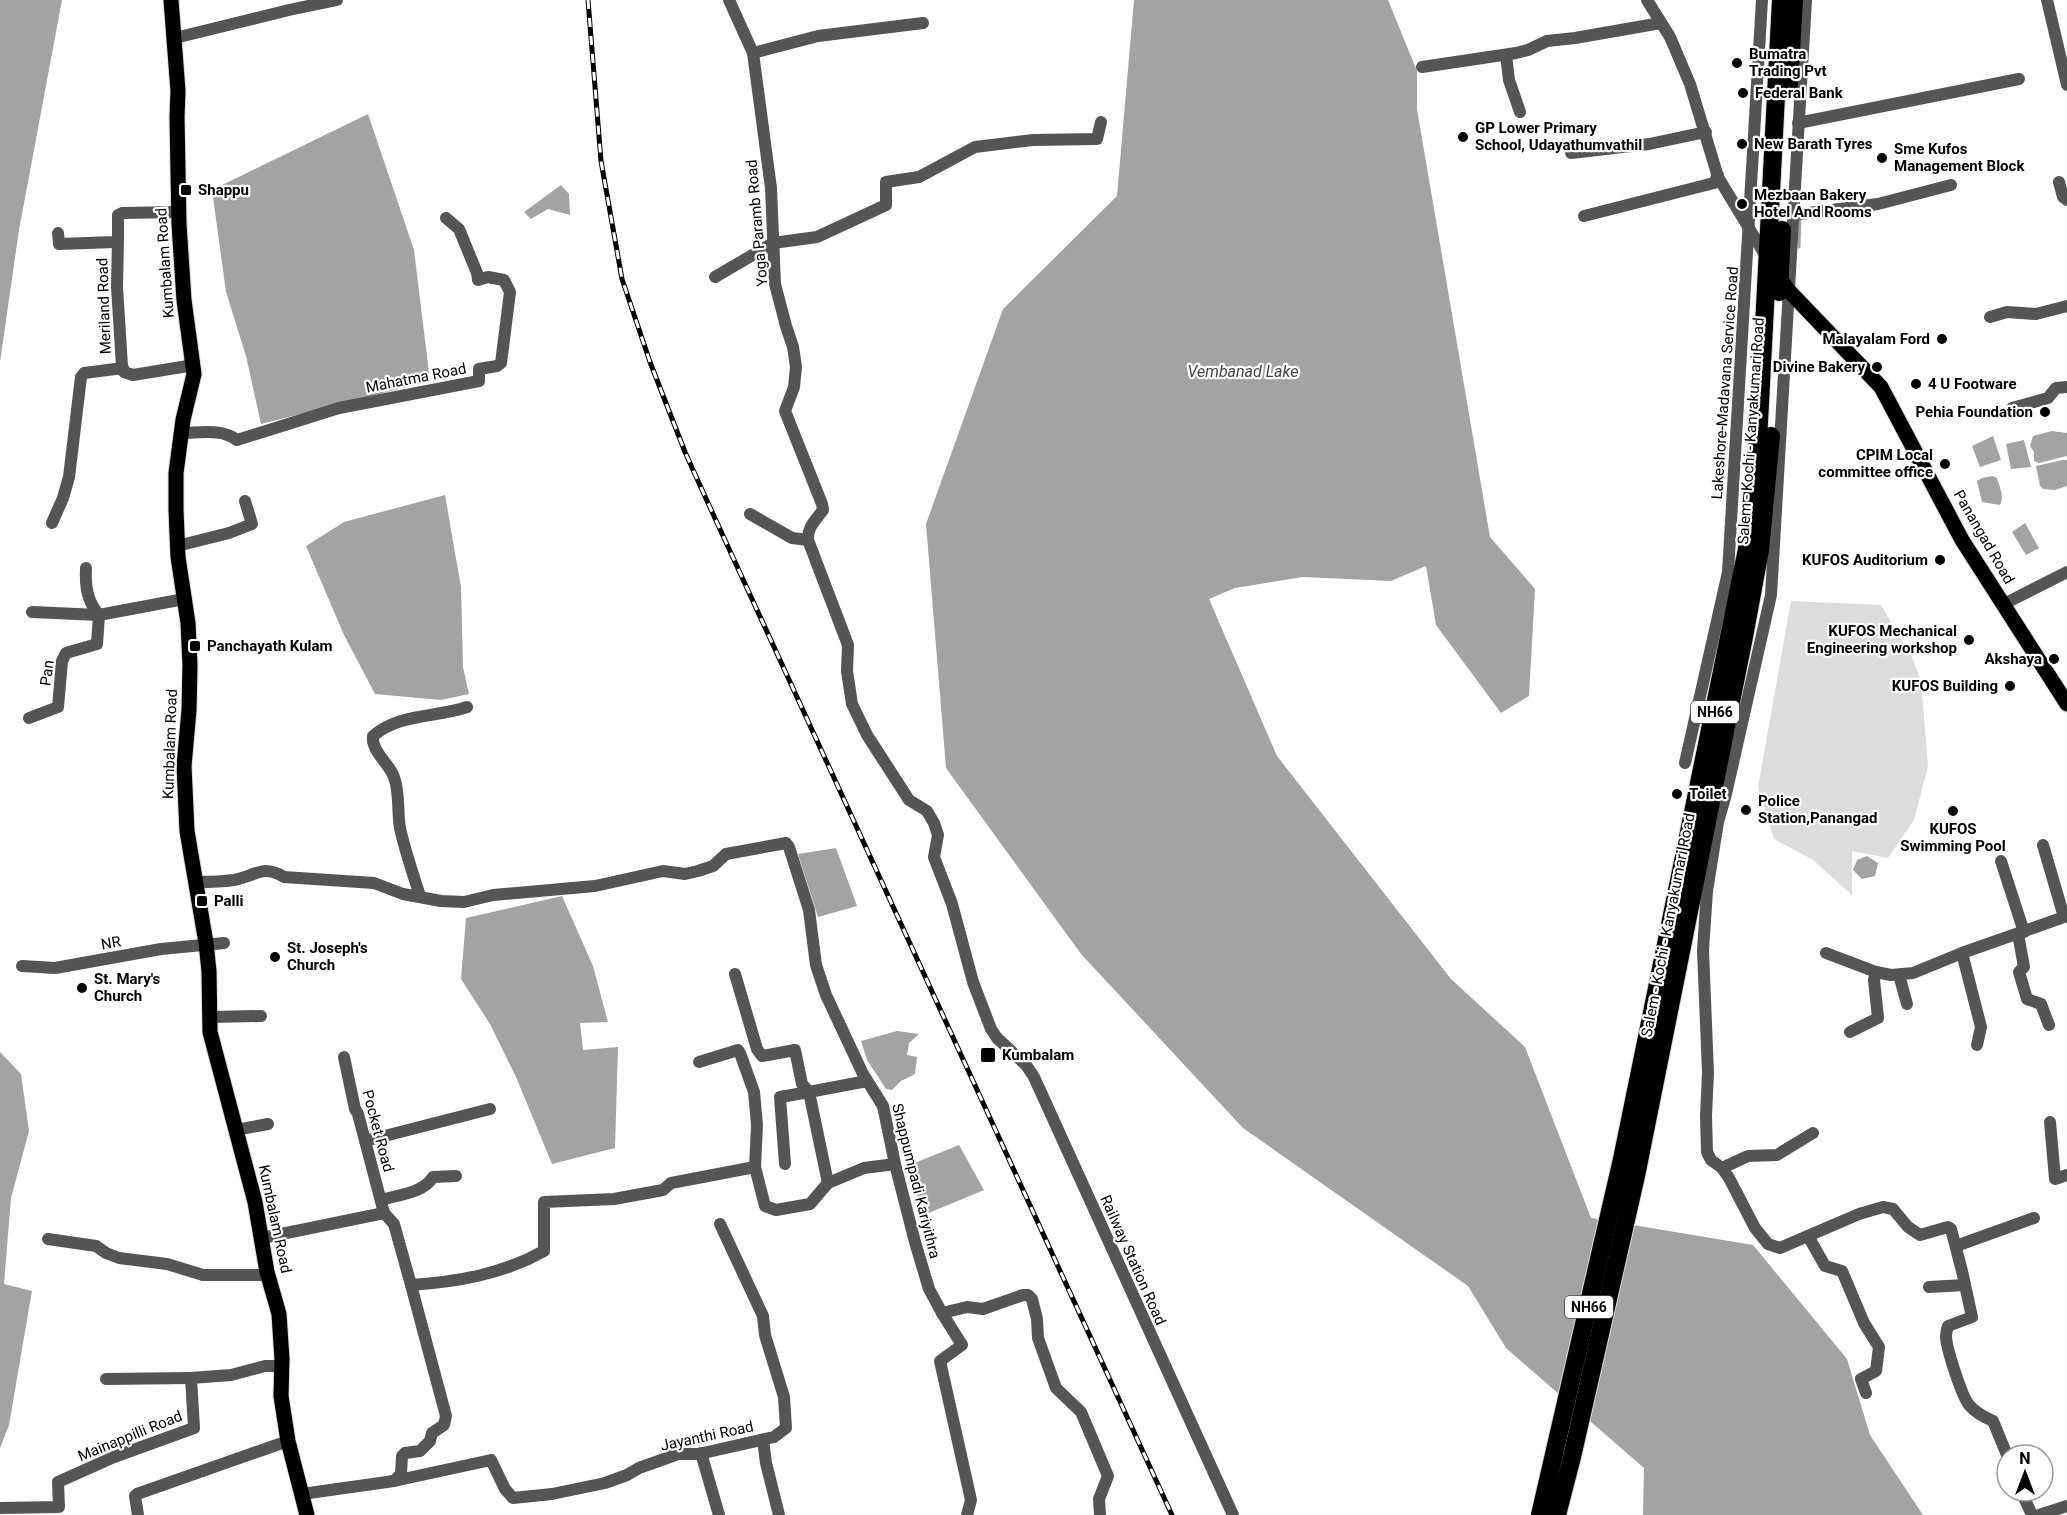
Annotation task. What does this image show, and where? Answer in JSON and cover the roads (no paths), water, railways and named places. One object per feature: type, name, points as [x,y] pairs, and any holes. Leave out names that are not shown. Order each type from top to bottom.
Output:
[{"type":"highway","name":"Salem - Kochi - Kanyakumari Road","points":[[1564,1456],[1622,1158],[1747,549],[1758,441],[1781,0]]},
{"type":"highway","name":"Salem - Kochi - Kanyakumari Road","points":[[1564,1456],[1636,1176],[1760,550],[1784,284],[1794,0]]},
{"type":"highway","points":[[1768,260],[1784,284]]},
{"type":"highway","name":"NH66","points":[[1550,1510],[1564,1456]]},
{"type":"main road","name":"Kumbalam Road","points":[[171,0],[178,91],[178,212],[184,300],[194,365],[183,420],[176,473],[177,546],[188,623],[190,677],[184,766],[187,831],[206,943],[210,1032],[255,1202],[267,1275],[279,1314],[281,1396],[288,1441],[307,1515]]},
{"type":"main road","name":"Panangad Road","points":[[1784,284],[1881,387],[1962,540],[2067,704]]},
{"type":"street","points":[[175,38],[337,0]]},
{"type":"street","name":"Yoga Paramb Road","points":[[729,0],[753,53],[771,188],[775,284],[793,347],[796,367],[794,387],[785,411],[823,510],[809,528],[808,540]]},
{"type":"street","points":[[1647,0],[1670,37],[1690,84],[1718,175],[1768,260]]},
{"type":"street","name":"Lakeshore-Madavana Service Road","points":[[1685,764],[1728,572],[1762,0]]},
{"type":"street","points":[[1806,0],[1793,215],[1784,284],[1771,595],[1718,822],[1707,891],[1703,950],[1708,1073],[1707,1152],[1711,1160],[1722,1168],[1755,1228],[1768,1244],[1780,1248],[1859,1214],[1883,1207],[1893,1209],[1908,1227],[1920,1235],[1948,1227],[1951,1229],[1972,1317],[1948,1326],[1946,1336],[1949,1351],[1962,1394],[1968,1405],[1993,1421],[2002,1443]]},
{"type":"street","points":[[2047,0],[2065,61],[2067,85]]},
{"type":"street","points":[[753,53],[818,36],[923,23]]},
{"type":"street","points":[[1422,67],[1506,55],[1528,50],[1547,41],[1661,23]]},
{"type":"street","points":[[1506,55],[1509,80],[1520,112]]},
{"type":"street","points":[[1798,123],[2019,80]]},
{"type":"street","points":[[715,277],[773,243],[817,237],[886,205],[886,182],[919,177],[975,147],[1033,140],[1097,139],[1101,123]]},
{"type":"street","points":[[1571,153],[1649,144],[1706,132]]},
{"type":"street","points":[[1584,216],[1714,183],[1718,175]]},
{"type":"street","points":[[2059,182],[2063,197],[2067,200]]},
{"type":"street","points":[[1793,215],[1878,204],[1951,185]]},
{"type":"street","name":"Meriland Road","points":[[178,212],[118,215],[117,287],[123,368],[124,372],[133,375],[194,365]]},
{"type":"street","name":"Mahatma Road","points":[[181,433],[219,432],[230,434],[237,440],[339,408],[479,381],[479,369],[497,366],[501,363],[510,292],[504,280],[488,277],[478,280],[459,229],[446,218]]},
{"type":"street","points":[[58,233],[59,244],[115,242],[118,239]]},
{"type":"street","points":[[1990,317],[2007,312],[2036,314],[2067,306]]},
{"type":"street","points":[[52,523],[69,477],[81,377],[84,373],[123,368]]},
{"type":"street","points":[[2012,408],[2048,398],[2056,388],[2067,387]]},
{"type":"street","points":[[177,546],[229,533],[252,524],[244,501]]},
{"type":"street","points":[[750,514],[792,538],[808,540]]},
{"type":"street","name":"Railway Station Road","points":[[808,540],[848,645],[847,671],[852,704],[867,735],[909,800],[927,811],[936,829],[938,835],[934,857],[952,904],[974,982],[991,1029],[997,1038],[1026,1065],[1034,1077],[1233,1515]]},
{"type":"street","points":[[86,568],[85,585],[88,597],[99,615]]},
{"type":"street","points":[[2002,605],[2067,572]]},
{"type":"street","points":[[32,612],[99,615],[184,599]]},
{"type":"street","name":"Pan","points":[[29,717],[58,707],[62,661],[66,653],[97,644],[99,615]]},
{"type":"street","points":[[195,882],[236,879],[263,870],[273,870],[284,877],[374,882],[403,894],[420,896],[401,831],[394,777],[375,748],[372,741],[373,736],[383,727],[402,719],[450,712],[466,707]]},
{"type":"street","name":"Shappumpadi Kariyithra","points":[[420,896],[441,901],[464,902],[493,895],[595,886],[663,871],[685,874],[713,866],[726,854],[786,843],[809,910],[816,965],[826,995],[867,1081],[883,1106],[895,1164],[929,1289],[962,1344],[940,1361],[971,1500],[967,1515]]},
{"type":"street","points":[[1826,953],[1876,972],[1899,975],[1913,973],[2066,916],[2043,845]]},
{"type":"street","points":[[2001,861],[2021,933],[2024,967],[2019,972],[2027,999],[2041,1004],[2049,1025]]},
{"type":"street","name":"NR","points":[[22,966],[55,968],[160,949],[224,943]]},
{"type":"street","points":[[1962,953],[1981,1027],[1977,1045]]},
{"type":"street","points":[[1850,1032],[1878,1018],[1874,980],[1876,972]]},
{"type":"street","points":[[735,974],[757,1049],[762,1056],[795,1050],[802,1084],[809,1092],[828,1183]]},
{"type":"street","points":[[1899,975],[1907,1004]]},
{"type":"street","points":[[211,1017],[261,1016]]},
{"type":"street","points":[[699,1062],[738,1050],[740,1053],[754,1092],[757,1125],[755,1167],[765,1206],[776,1210],[810,1204],[828,1183],[864,1168],[895,1164]]},
{"type":"street","name":"Pocket Road","points":[[344,1057],[355,1109],[366,1141],[384,1213],[394,1224],[446,1416],[444,1425],[432,1433],[430,1441],[420,1451],[405,1453],[402,1456],[401,1474],[394,1481]]},
{"type":"street","points":[[785,1164],[780,1097],[867,1081]]},
{"type":"street","points":[[366,1141],[490,1109]]},
{"type":"street","points":[[2050,1122],[2055,1179],[2067,1176]]},
{"type":"street","points":[[236,1130],[268,1124]]},
{"type":"street","points":[[1722,1168],[1748,1156],[1777,1155],[1813,1133]]},
{"type":"street","points":[[411,1285],[449,1283],[485,1275],[532,1258],[544,1251],[544,1202],[614,1199],[640,1195],[663,1190],[671,1183],[755,1167]]},
{"type":"street","points":[[381,1200],[420,1189],[429,1185],[433,1178],[456,1176]]},
{"type":"street","points":[[262,1238],[384,1213]]},
{"type":"street","points":[[1956,1246],[2034,1218]]},
{"type":"street","name":"Jayanthi Road","points":[[302,1494],[394,1481],[491,1460],[505,1489],[513,1498],[552,1494],[605,1483],[678,1454],[701,1453],[774,1437],[786,1428],[784,1397],[765,1335],[763,1316],[720,1224]]},
{"type":"street","points":[[1808,1236],[1825,1266],[1842,1271],[1864,1323],[1879,1347],[1876,1371],[1861,1378],[1866,1393]]},
{"type":"street","points":[[48,1239],[96,1246],[119,1258],[167,1264],[203,1275],[267,1275]]},
{"type":"street","points":[[1929,1287],[1965,1285]]},
{"type":"street","points":[[942,1313],[967,1307],[983,1309],[1023,1295],[1028,1295],[1032,1299],[1041,1349],[1056,1388],[1081,1412],[1108,1476],[1099,1499],[1100,1515]]},
{"type":"street","points":[[106,1378],[191,1378],[231,1375],[265,1366],[282,1366]]},
{"type":"street","name":"Mainappilli Road","points":[[0,1508],[59,1507],[58,1482],[114,1457],[194,1428],[191,1378]]},
{"type":"street","points":[[763,1440],[766,1463],[779,1515]]},
{"type":"street","points":[[138,1515],[135,1496],[137,1494],[288,1441]]},
{"type":"street","points":[[701,1453],[719,1515]]},
{"type":"street","points":[[2039,1515],[2067,1506]]},
{"type":"water","points":[[0,0],[62,0],[19,230],[0,362]]},
{"type":"water","name":"Vembanad Lake","points":[[1134,0],[1388,0],[1417,71],[1417,109],[1490,537],[1535,589],[1529,696],[1501,713],[1436,625],[1426,566],[1391,581],[1303,577],[1235,588],[1209,599],[1277,756],[1451,979],[1525,1047],[1591,1218],[1753,1245],[1847,1359],[1870,1435],[1923,1515],[1643,1515],[1644,1468],[1506,1348],[1468,1286],[1243,1128],[1081,954],[946,768],[926,524],[1003,309],[1117,196]]},
{"type":"water","points":[[368,114],[414,250],[430,381],[261,424],[246,356],[226,292],[212,190]]},
{"type":"water","points":[[561,185],[569,194],[570,215],[548,209],[531,219],[524,212]]},
{"type":"water","points":[[2052,431],[2067,433],[2067,456],[2039,463],[2034,461],[2034,452],[2030,446],[2033,436]]},
{"type":"water","points":[[1993,436],[2001,460],[1980,467],[1972,446]]},
{"type":"water","points":[[2024,440],[2031,467],[2011,469],[2006,444]]},
{"type":"water","points":[[2067,460],[2067,486],[2055,490],[2043,489],[2040,486],[2036,466]]},
{"type":"water","points":[[1993,476],[1997,478],[2001,491],[2000,505],[1982,502],[1977,481]]},
{"type":"water","points":[[445,495],[461,587],[463,667],[469,694],[441,700],[375,694],[344,635],[306,546],[344,522]]},
{"type":"water","points":[[2025,523],[2039,548],[2026,555],[2012,532]]},
{"type":"water","points":[[836,848],[857,906],[818,917],[798,854]]},
{"type":"water","points":[[1867,856],[1878,863],[1875,876],[1862,879],[1853,870],[1857,860]]},
{"type":"water","points":[[562,896],[593,966],[608,1022],[580,1023],[583,1050],[618,1047],[615,1148],[552,1164],[516,1077],[490,1024],[461,979],[466,918]]},
{"type":"water","points":[[897,1031],[919,1034],[909,1043],[907,1055],[917,1057],[915,1074],[901,1081],[892,1090],[886,1089],[867,1060],[861,1041]]},
{"type":"water","points":[[0,1052],[21,1074],[29,1131],[11,1198],[4,1284],[32,1291],[9,1425],[0,1448]]},
{"type":"water","points":[[959,1145],[984,1190],[924,1215],[907,1166]]},
{"type":"waterway","points":[[1799,247],[1800,217]]},
{"type":"railway","points":[[588,0],[601,161],[622,279],[650,362],[685,452],[708,503],[1172,1515]]},
{"type":"place","name":"Bumatra Trading Pvt","points":[[1737,63]]},
{"type":"place","name":"Federal Bank","points":[[1743,93]]},
{"type":"place","name":"GP Lower Primary School, Udayathumvathil","points":[[1463,137]]},
{"type":"place","name":"New Barath Tyres","points":[[1742,144]]},
{"type":"place","name":"Sme Kufos Management Block","points":[[1882,158]]},
{"type":"place","name":"Shappu","points":[[186,190]]},
{"type":"place","name":"Mezbaan Bakery Hotel And Rooms","points":[[1742,204]]},
{"type":"place","name":"Malayalam Ford","points":[[1942,339]]},
{"type":"place","name":"Divine Bakery","points":[[1877,367]]},
{"type":"place","name":"4 U Footware","points":[[1916,384]]},
{"type":"place","name":"Pehia Foundation","points":[[2045,412]]},
{"type":"place","name":"CPIM Local committee office","points":[[1945,464]]},
{"type":"place","name":"KUFOS Auditorium","points":[[1940,560]]},
{"type":"place","name":"KUFOS Mechanical Engineering workshop","points":[[1969,640]]},
{"type":"place","name":"Panchayath Kulam","points":[[195,646]]},
{"type":"place","name":"Akshaya","points":[[2054,659]]},
{"type":"place","name":"KUFOS Building","points":[[2010,686]]},
{"type":"place","name":"Toilet","points":[[1677,794]]},
{"type":"place","name":"Police Station,Panangad","points":[[1746,810]]},
{"type":"place","name":"KUFOS Swimming Pool","points":[[1953,811]]},
{"type":"place","name":"Palli","points":[[202,901]]},
{"type":"place","name":"St. Joseph's Church","points":[[275,957]]},
{"type":"place","name":"St. Mary's Church","points":[[82,988]]},
{"type":"place","name":"Kumbalam","points":[[988,1055]]}]
